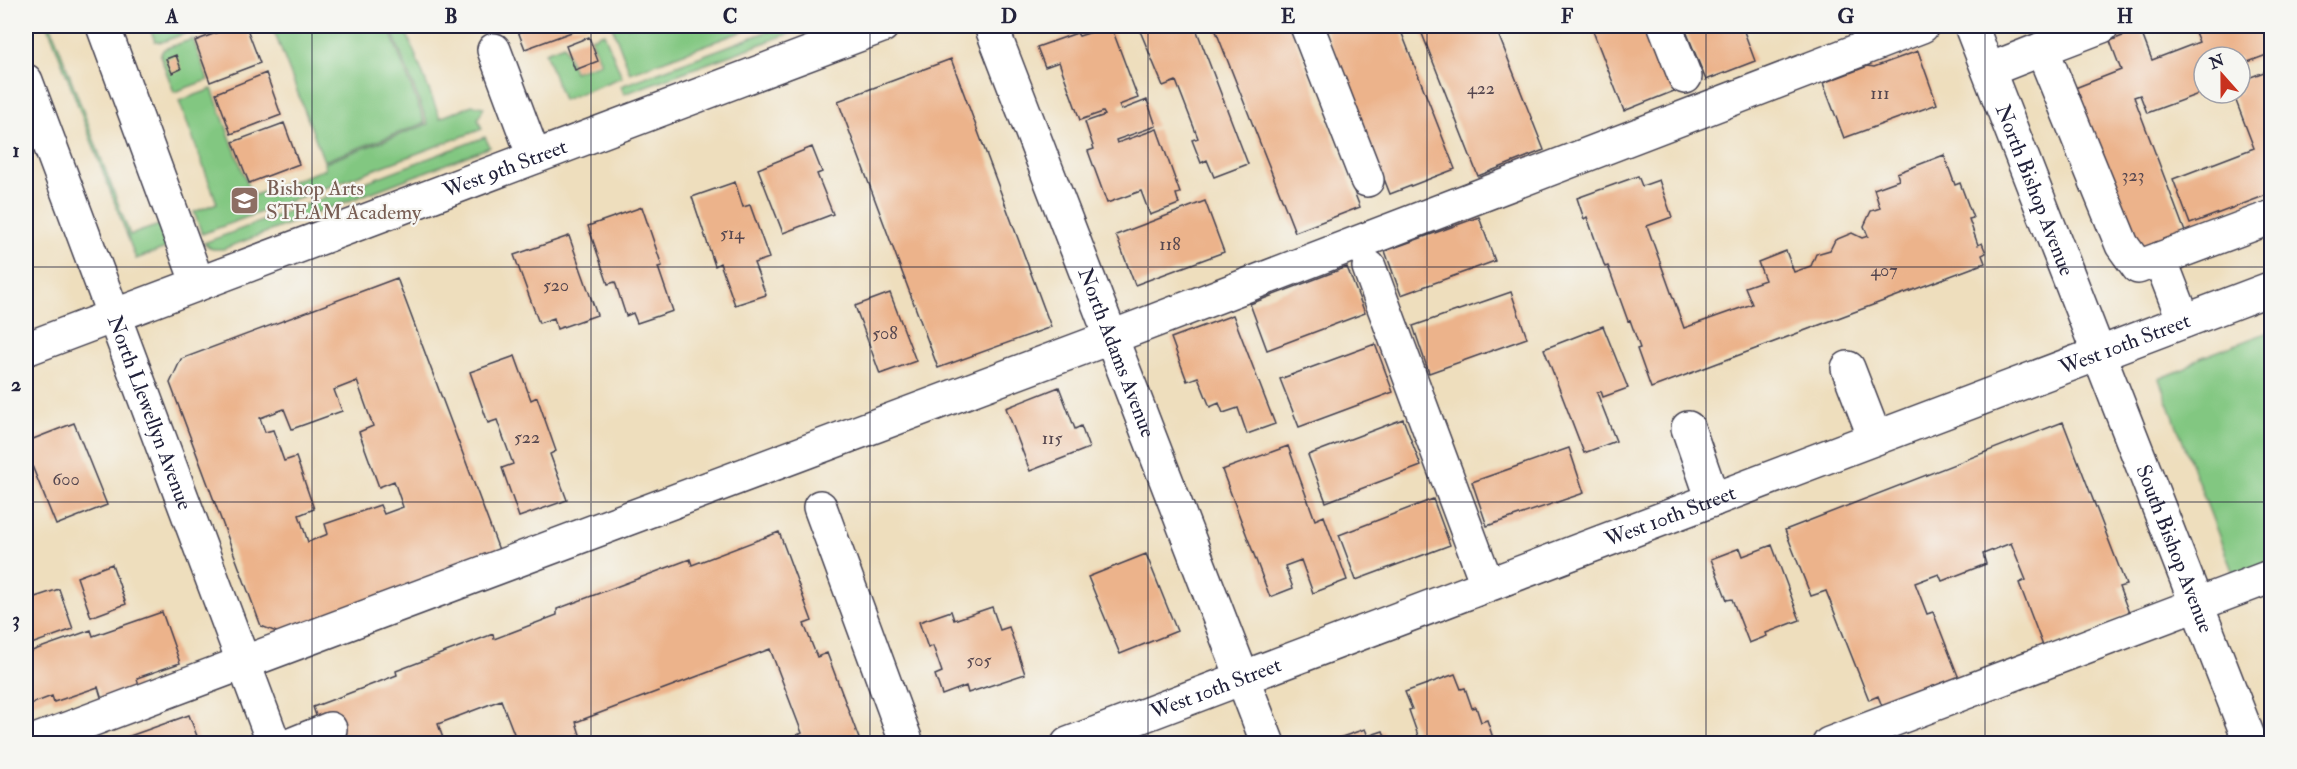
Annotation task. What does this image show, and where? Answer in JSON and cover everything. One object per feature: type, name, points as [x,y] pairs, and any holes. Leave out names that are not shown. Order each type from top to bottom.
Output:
[{"type":"street","points":[[103,26],[198,284]]},
{"type":"street","name":"West 9th Street","points":[[26,349],[882,26]]},
{"type":"street","name":"North Adams Avenue","points":[[991,26],[1268,744]]},
{"type":"street","points":[[1307,26],[1366,180]]},
{"type":"street","points":[[1665,26],[1685,76]]},
{"type":"street","points":[[27,744],[1112,337],[1922,26]]},
{"type":"street","name":"North Bishop Avenue","points":[[1971,26],[2098,354]]},
{"type":"street","points":[[1989,70],[2102,26]]},
{"type":"street","points":[[2042,49],[2122,245],[2138,267],[2271,217]]},
{"type":"street","points":[[494,50],[534,157]]},
{"type":"street","name":"North Llewellyn Avenue","points":[[26,83],[115,315],[274,744]]},
{"type":"street","points":[[2160,259],[2184,321]]},
{"type":"street","points":[[1370,267],[1487,584]]},
{"type":"street","name":"West 10th Street","points":[[1068,744],[2271,288]]},
{"type":"street","name":"South Bishop Avenue","points":[[2098,354],[2251,744]]},
{"type":"street","points":[[1848,368],[1875,438]]},
{"type":"street","points":[[1688,428],[1713,500]]},
{"type":"street","points":[[820,507],[907,744]]},
{"type":"street","points":[[1829,744],[2271,576]]},
{"type":"street","points":[[293,744],[330,729]]},
{"type":"green space","points":[[48,26],[51,26],[130,235],[162,224],[171,246],[136,259]]},
{"type":"green space","points":[[149,26],[185,26],[186,33],[162,42],[155,41]]},
{"type":"green space","points":[[272,26],[388,26],[425,123],[324,161]]},
{"type":"green space","points":[[390,26],[404,26],[440,118],[472,105],[484,107],[478,119],[482,129],[202,234],[194,212],[217,203],[179,101],[212,89],[252,196],[325,169],[324,163],[428,124]]},
{"type":"green space","points":[[612,26],[757,26],[630,73]]},
{"type":"green space","points":[[782,26],[810,26],[624,94],[621,86]]},
{"type":"green space","points":[[604,33],[622,77],[563,100],[545,52],[564,45],[574,72],[601,63],[591,38]]},
{"type":"green space","points":[[193,39],[208,80],[174,92],[160,55],[164,49]]},
{"type":"green space","points":[[485,137],[490,147],[223,249],[212,249],[204,243]]},
{"type":"green space","points":[[2271,331],[2271,568],[2236,581],[2159,379],[2186,368],[2200,358]]},
{"type":"building","points":[[234,26],[246,26],[260,63],[210,82],[195,41]]},
{"type":"building","points":[[516,26],[588,26],[525,49]]},
{"type":"building","points":[[1111,26],[1138,98],[1119,105],[1121,110],[1147,100],[1156,126],[1116,140],[1117,143],[1157,129],[1180,193],[1176,194],[1179,204],[1150,215],[1141,191],[1107,203],[1088,151],[1094,149],[1085,122],[1105,115],[1103,112],[1080,120],[1059,62],[1045,67],[1037,47],[1077,33],[1079,36]]},
{"type":"building","points":[[1138,26],[1195,26],[1248,164],[1214,177],[1207,160],[1201,163],[1192,140],[1198,138],[1176,81],[1163,86]]},
{"type":"building","points":[[1214,26],[1290,26],[1360,207],[1295,232]]},
{"type":"building","points":[[1324,26],[1399,26],[1455,169],[1390,194]]},
{"type":"building","points":[[1419,26],[1495,26],[1544,150],[1478,176]]},
{"type":"building","points":[[1591,26],[1649,26],[1674,91],[1624,111]]},
{"type":"building","points":[[1684,26],[1742,26],[1755,61],[1706,80]]},
{"type":"building","points":[[2272,26],[2272,53],[2252,60],[2252,45],[2192,45],[2192,96],[2147,113],[2140,95],[2134,97],[2187,237],[2134,257],[2070,90],[2121,70],[2110,41],[2140,29],[2152,60],[2199,42],[2193,27]]},
{"type":"building","points":[[589,37],[598,61],[575,70],[566,46]]},
{"type":"building","points":[[1918,51],[1937,104],[1844,138],[1823,83]]},
{"type":"building","points":[[176,55],[181,69],[172,73],[166,59]]},
{"type":"building","points":[[951,59],[1051,327],[938,368],[838,101]]},
{"type":"building","points":[[2272,69],[2272,193],[2190,224],[2173,179],[2254,148],[2238,105],[2252,105],[2252,76]]},
{"type":"building","points":[[266,73],[281,115],[231,134],[216,93]]},
{"type":"building","points":[[284,123],[299,164],[249,183],[233,142]]},
{"type":"building","points":[[812,147],[822,172],[817,174],[833,214],[783,233],[758,169]]},
{"type":"building","points":[[1944,155],[1955,185],[1960,183],[1973,218],[1969,219],[1978,245],[1982,243],[1986,253],[1982,255],[1985,263],[1651,388],[1637,349],[1640,348],[1630,320],[1628,321],[1608,266],[1605,267],[1587,217],[1584,219],[1577,198],[1638,176],[1642,186],[1659,180],[1672,217],[1647,226],[1684,328],[1752,304],[1745,287],[1765,280],[1758,262],[1786,251],[1794,272],[1811,266],[1816,254],[1830,250],[1835,240],[1852,233],[1862,238],[1868,236],[1864,226],[1871,211],[1880,208],[1874,189],[1899,180],[1897,173]]},
{"type":"building","points":[[735,182],[743,207],[750,205],[769,258],[754,263],[766,295],[735,305],[720,263],[715,266],[692,197]]},
{"type":"building","points":[[1205,201],[1224,252],[1135,285],[1116,235]]},
{"type":"building","points":[[642,207],[662,266],[658,267],[673,311],[637,323],[633,313],[626,316],[615,282],[608,284],[588,226]]},
{"type":"building","points":[[1479,217],[1495,261],[1401,295],[1385,251]]},
{"type":"building","points":[[569,236],[597,315],[557,329],[554,318],[539,323],[514,255]]},
{"type":"building","points":[[1347,267],[1365,313],[1267,350],[1250,304]]},
{"type":"building","points":[[397,278],[502,558],[292,638],[261,626],[170,383],[181,359]],"holes":[[[357,381],[373,426],[359,432],[379,487],[394,481],[403,507],[384,514],[380,505],[325,524],[328,534],[308,542],[299,515],[314,509],[296,457],[284,461],[273,430],[265,432],[260,418],[284,409],[292,429],[342,411],[334,390]]]},
{"type":"building","points":[[1511,292],[1527,338],[1429,373],[1413,326]]},
{"type":"building","points":[[890,293],[916,361],[880,374],[855,306]]},
{"type":"building","points":[[1233,315],[1275,424],[1247,434],[1238,408],[1223,413],[1219,403],[1210,407],[1198,377],[1187,381],[1171,338]]},
{"type":"building","points":[[1603,326],[1628,388],[1603,397],[1601,391],[1597,393],[1616,441],[1584,453],[1544,349]]},
{"type":"building","points":[[1375,344],[1393,392],[1299,427],[1280,379]]},
{"type":"building","points":[[515,356],[531,400],[537,397],[556,451],[550,454],[567,500],[519,517],[502,468],[513,464],[497,420],[488,423],[470,372]]},
{"type":"building","points":[[1059,387],[1075,429],[1081,426],[1089,448],[1030,471],[1006,408]]},
{"type":"building","points":[[1403,419],[1421,466],[1326,502],[1308,455]]},
{"type":"building","points":[[2063,422],[2126,585],[2119,587],[2129,613],[2043,646],[2019,583],[2026,580],[2011,543],[1983,554],[1986,564],[1942,581],[1939,574],[1915,583],[1927,614],[1933,612],[1960,681],[1884,711],[1878,696],[1869,700],[1826,591],[1811,596],[1785,530]]},
{"type":"building","points":[[74,423],[107,505],[56,525],[26,451],[31,448],[28,441]]},
{"type":"building","points":[[1288,446],[1315,520],[1324,516],[1347,580],[1313,593],[1301,560],[1285,566],[1293,588],[1270,597],[1222,470]]},
{"type":"building","points":[[1569,448],[1584,493],[1487,526],[1472,482]]},
{"type":"building","points":[[1433,499],[1450,545],[1356,580],[1339,535]]},
{"type":"building","points":[[779,532],[812,621],[804,624],[817,657],[827,653],[861,744],[774,744],[802,733],[770,649],[576,722],[583,744],[518,744],[501,700],[438,724],[445,744],[326,744],[313,707],[397,675],[396,671],[493,634],[494,639],[557,615],[557,609],[690,559],[692,565]]},
{"type":"building","points":[[1772,545],[1800,620],[1766,633],[1767,636],[1749,643],[1732,599],[1727,600],[1711,559],[1740,548],[1743,556]]},
{"type":"building","points":[[1146,554],[1177,631],[1120,654],[1088,577]]},
{"type":"building","points":[[112,564],[126,604],[91,617],[77,577]]},
{"type":"building","points":[[59,589],[73,629],[26,646],[26,600]]},
{"type":"building","points":[[992,607],[1000,630],[1009,627],[1025,674],[968,693],[966,686],[942,695],[935,675],[942,672],[933,646],[928,648],[919,622],[951,611],[954,620]]},
{"type":"building","points":[[162,612],[180,663],[137,678],[139,687],[102,700],[98,687],[54,702],[52,696],[26,706],[26,653],[91,630],[93,636]]},
{"type":"building","points":[[1455,674],[1461,689],[1465,688],[1472,708],[1476,707],[1481,722],[1487,720],[1494,741],[1489,744],[1421,744],[1405,692]]},
{"type":"building","points":[[189,715],[200,744],[129,744],[127,737]]},
{"type":"building","points":[[1365,729],[1368,736],[1383,731],[1388,744],[1338,744],[1336,739]]},
{"type":"place","name":"Bishop Arts STEAM Academy","points":[[245,200]]}]
